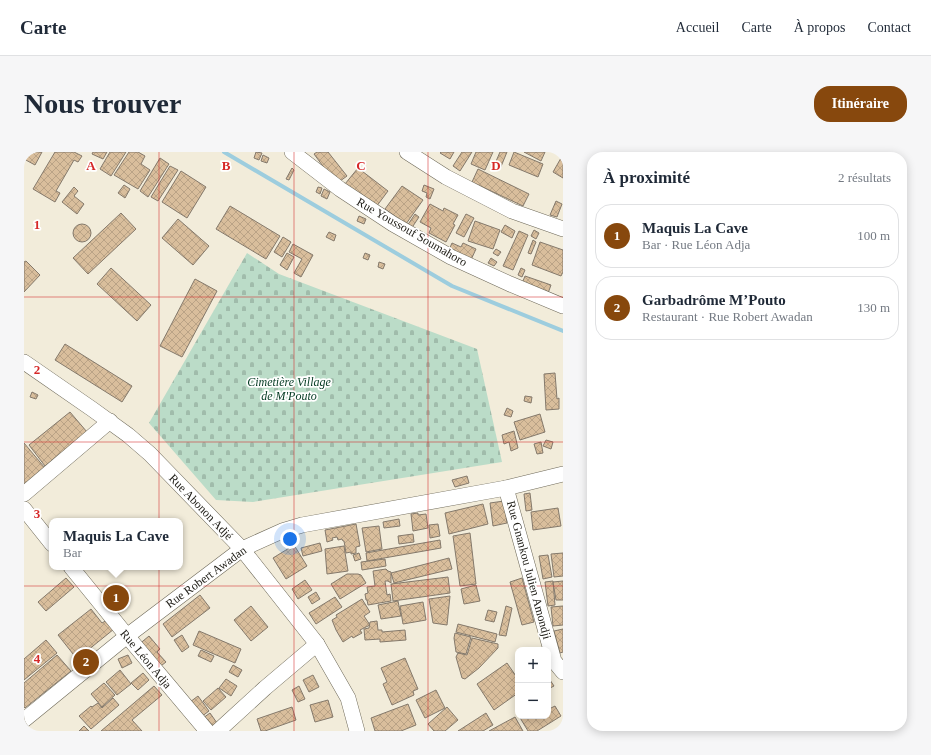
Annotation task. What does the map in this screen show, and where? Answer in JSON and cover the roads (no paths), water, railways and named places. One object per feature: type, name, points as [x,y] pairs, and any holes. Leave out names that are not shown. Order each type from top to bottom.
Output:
[{"type":"street","name":"Rue Youssouf Soumahoro","points":[[292,152],[340,190],[412,235],[451,257],[563,306]]},
{"type":"street","points":[[407,152],[446,177],[512,211],[563,229]]},
{"type":"street","name":"Rue Abonon Adjé","points":[[24,362],[128,435],[150,454],[242,549],[317,644],[348,698],[357,731]]},
{"type":"street","points":[[24,494],[110,421]]},
{"type":"street","name":"Rue Robert Awadan","points":[[24,720],[127,636],[242,549],[282,531],[302,525],[506,488],[563,474]]},
{"type":"street","name":"Rue Gnankou Julien Amondji","points":[[506,488],[560,664]]},
{"type":"street","points":[[24,509],[49,540]]},
{"type":"street","name":"Rue Léon Adja","points":[[73,570],[207,731]]},
{"type":"street","points":[[218,731],[265,688],[317,644]]},
{"type":"waterway","points":[[224,152],[452,286],[563,331]]},
{"type":"place","name":"Maquis La Cave","points":[[116,598]]},
{"type":"place","name":"Garbadrôme M’Pouto","points":[[86,662]]},
{"type":"park label","name":"Cimetière Village de M'Pouto","points":[[289,389]]}]
